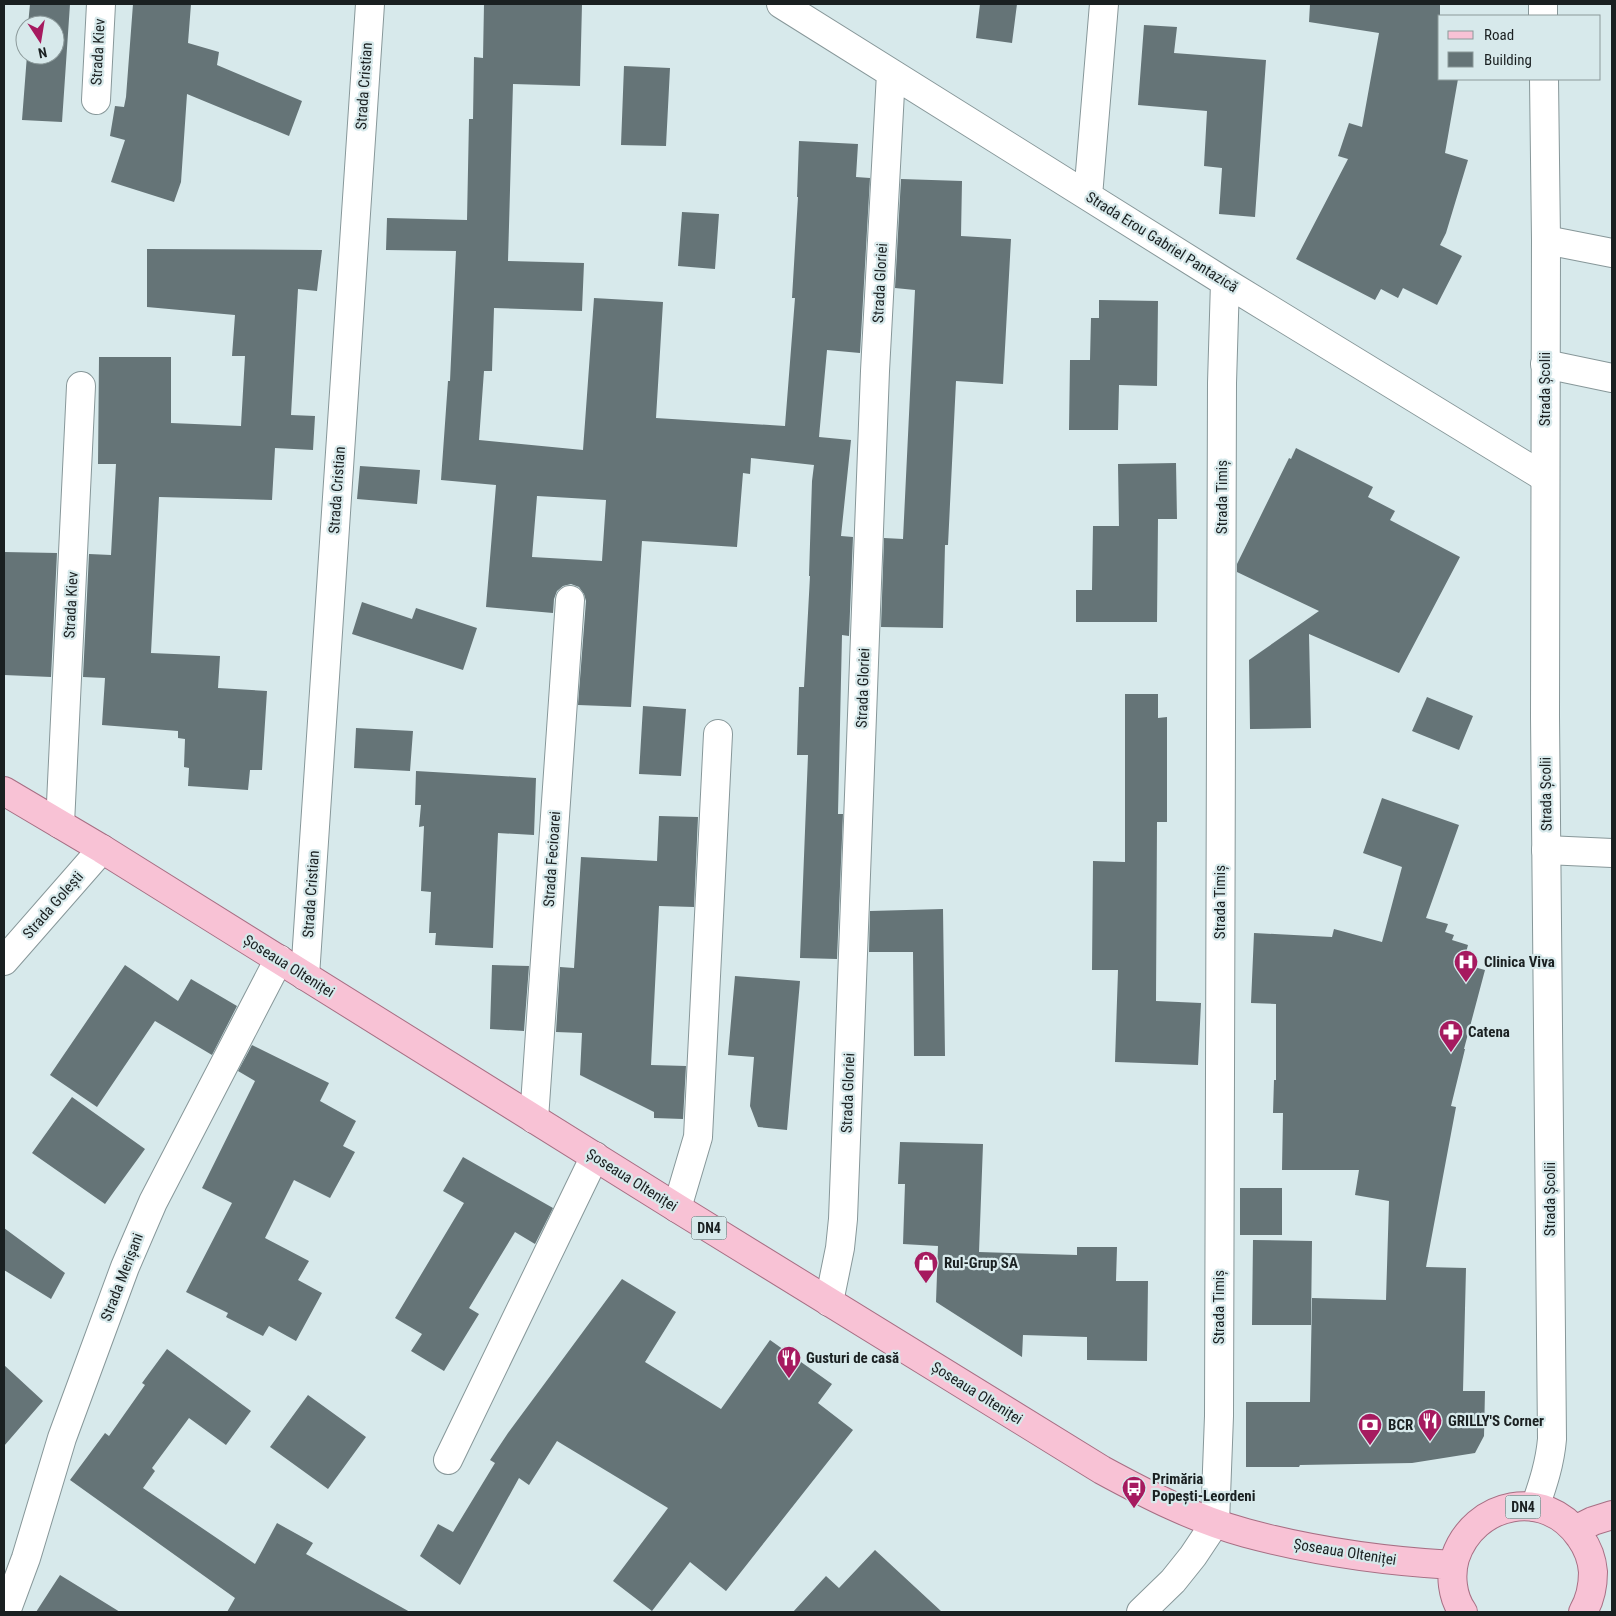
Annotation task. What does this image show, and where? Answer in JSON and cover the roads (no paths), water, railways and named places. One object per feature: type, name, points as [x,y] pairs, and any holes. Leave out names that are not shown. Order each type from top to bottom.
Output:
[{"type":"main road","name":"Șoseaua Olteniței","points":[[4,791],[102,849],[828,1302],[1102,1470],[1145,1494],[1253,1535],[1339,1553],[1419,1563],[1453,1565]]},
{"type":"main road","name":"DN4","points":[[1462,1612],[1453,1586],[1453,1565],[1459,1546],[1470,1529],[1485,1516],[1503,1509],[1535,1507],[1560,1517],[1575,1530],[1587,1546],[1592,1565],[1593,1584],[1588,1604],[1583,1612]]},
{"type":"main road","points":[[1575,1530],[1593,1521],[1612,1515]]},
{"type":"street","name":"Strada Kiev","points":[[96,100],[101,4]]},
{"type":"street","name":"Strada Cristian","points":[[305,976],[370,4]]},
{"type":"street","name":"Strada Erou Gabriel Pantazică","points":[[781,4],[1225,282],[1544,477]]},
{"type":"street","points":[[1088,196],[1104,4]]},
{"type":"street","name":"Strada Gloriei","points":[[828,1302],[840,1248],[843,1219],[875,371],[891,73]]},
{"type":"street","name":"Strada Școlii","points":[[1535,1507],[1550,1459],[1552,1439],[1546,850],[1544,477],[1546,240],[1544,80]]},
{"type":"street","points":[[1546,240],[1612,253]]},
{"type":"street","name":"Strada Timiș","points":[[1215,1522],[1219,1406],[1222,403],[1225,282]]},
{"type":"street","points":[[1545,364],[1612,378]]},
{"type":"street","name":"Strada Kiev","points":[[60,824],[81,386]]},
{"type":"street","name":"Strada Fecioarei","points":[[534,1119],[570,600]]},
{"type":"street","points":[[677,1208],[698,1137],[718,734]]},
{"type":"street","name":"Strada Golești","points":[[4,961],[102,849]]},
{"type":"street","points":[[1546,850],[1612,853]]},
{"type":"street","name":"Strada Merișani","points":[[6,1612],[26,1558],[62,1438],[125,1267],[153,1202],[279,959]]},
{"type":"street","points":[[448,1460],[594,1156]]},
{"type":"street","points":[[1141,1612],[1173,1581],[1193,1556],[1215,1522]]},
{"type":"place","name":"Clinica Viva","points":[[1466,983]]},
{"type":"place","name":"Catena","points":[[1451,1053]]},
{"type":"place","name":"Rul-Grup SA","points":[[926,1284]]},
{"type":"place","name":"Gusturi de casă","points":[[789,1379]]},
{"type":"place","name":"GRILLY'S Corner","points":[[1430,1442]]},
{"type":"place","name":"BCR","points":[[1370,1446]]},
{"type":"place","name":"Primăria Popești-Leordeni","points":[[1134,1509]]}]
